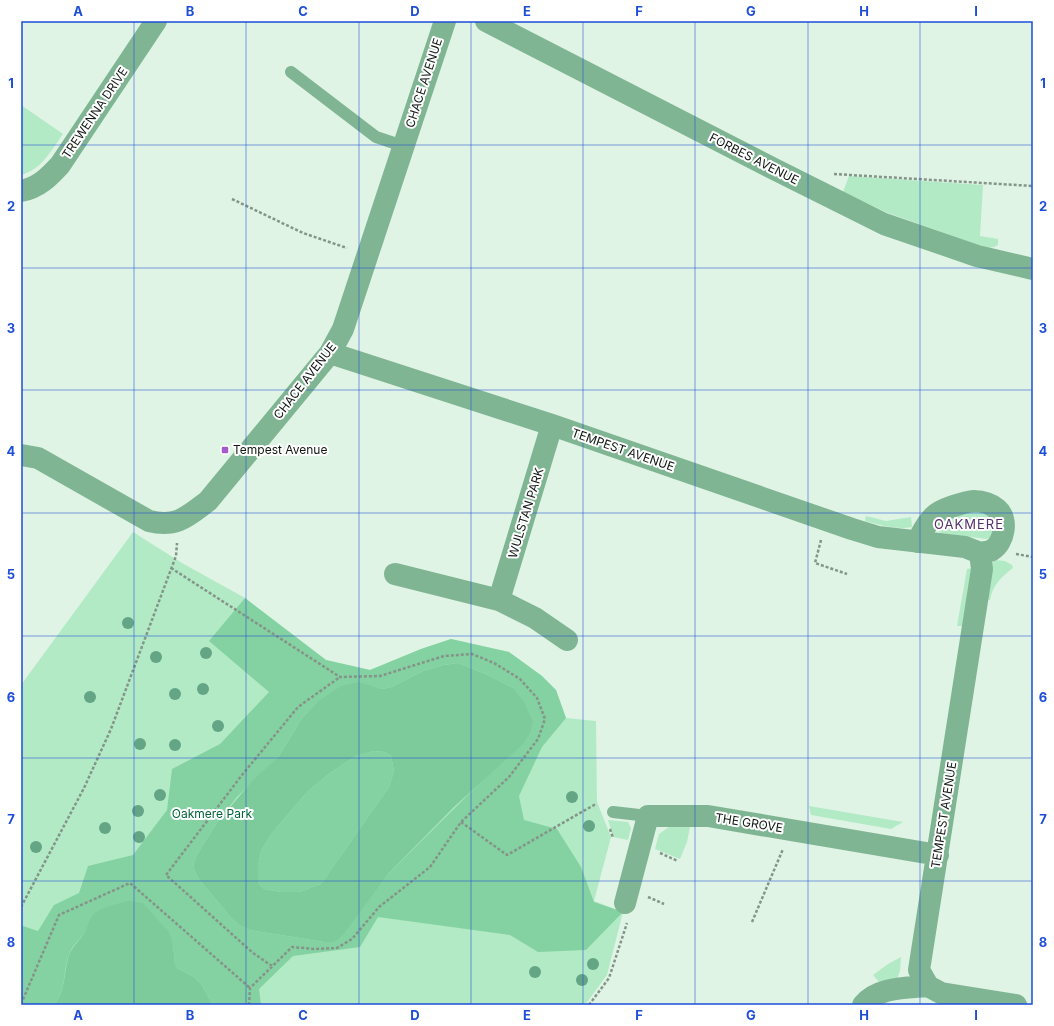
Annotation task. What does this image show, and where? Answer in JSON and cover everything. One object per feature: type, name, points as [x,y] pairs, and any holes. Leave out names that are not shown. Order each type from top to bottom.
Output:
[{"type":"street","name":"TREWENNA DRIVE","points":[[21,191],[35,187],[60,165],[156,21]]},
{"type":"street","name":"CHACE AVENUE","points":[[21,455],[38,458],[149,521],[159,524],[175,522],[185,518],[208,501],[330,353],[343,330],[445,21]]},
{"type":"street","name":"FORBES AVENUE","points":[[486,21],[884,224],[977,256],[1033,269]]},
{"type":"street","name":"TEMPEST AVENUE","points":[[330,353],[552,425],[878,536],[965,547],[980,553],[982,569],[919,970],[928,986]]},
{"type":"street","name":"WULSTAN PARK","points":[[499,600],[552,425]]},
{"type":"street","points":[[917,542],[926,525],[935,515],[954,506],[975,501],[987,503],[998,510],[1004,525],[1001,539],[992,550],[980,553]]},
{"type":"street","points":[[396,574],[499,600],[536,618],[567,640]]},
{"type":"street","points":[[625,904],[648,816]]},
{"type":"street","name":"THE GROVE","points":[[648,816],[708,816],[938,855]]},
{"type":"street","points":[[863,1005],[878,993],[928,986],[941,993],[1016,1005]]},
{"type":"lane","points":[[291,72],[376,137],[403,146]]},
{"type":"lane","points":[[613,812],[648,816]]},
{"type":"path","points":[[830,173],[1033,186]]},
{"type":"path","points":[[232,199],[303,233],[351,249]]},
{"type":"path","points":[[828,520],[815,563],[847,574]]},
{"type":"path","points":[[21,905],[84,788],[111,729],[176,556],[177,541]]},
{"type":"path","points":[[171,568],[340,677]]},
{"type":"path","points":[[249,1005],[250,988],[292,947],[314,949],[337,948],[352,939],[379,907],[430,867],[461,822],[509,777],[538,739],[545,719],[537,698],[520,679],[494,663],[472,654],[444,656],[380,676],[340,677],[298,707],[242,775],[166,875],[253,953],[272,966]]},
{"type":"path","points":[[461,822],[507,855],[594,805],[613,812]]},
{"type":"path","points":[[752,922],[792,830]]},
{"type":"path","points":[[21,1004],[59,914],[130,883],[250,988]]},
{"type":"path","points":[[589,1005],[609,978],[630,914],[625,904]]},
{"type":"green space","points":[[21,105],[63,134],[50,153],[35,169],[21,175]]},
{"type":"green space","points":[[849,176],[983,185],[980,236],[998,239],[998,245],[987,248],[888,213],[843,192]]},
{"type":"green space","points":[[968,507],[997,516],[993,537],[986,539],[941,533],[937,530],[936,524]]},
{"type":"green space","points":[[866,516],[886,521],[911,517],[912,527],[900,528],[865,521]]},
{"type":"green space","name":"Oakmere Park","points":[[133,532],[182,563],[245,598],[326,660],[370,670],[421,649],[451,639],[509,652],[542,676],[556,690],[566,718],[596,721],[597,802],[611,837],[594,901],[623,912],[607,975],[585,1005],[21,1005],[21,685]]},
{"type":"green space","points":[[994,560],[1005,561],[1012,565],[1013,568],[998,582],[993,590],[990,600],[986,600],[992,564]]},
{"type":"green space","points":[[972,568],[962,626],[957,626],[967,569]]},
{"type":"green space","points":[[245,598],[326,660],[370,670],[421,649],[451,639],[509,652],[542,676],[556,690],[566,718],[542,747],[519,796],[524,820],[557,829],[581,867],[594,902],[623,912],[586,950],[538,952],[510,935],[378,917],[360,947],[293,956],[259,989],[261,1005],[213,1005],[201,984],[194,977],[177,968],[173,945],[93,916],[84,933],[71,950],[68,957],[61,991],[54,1005],[21,1005],[21,929],[23,926],[38,931],[54,905],[79,893],[88,866],[133,855],[167,810],[172,769],[220,744],[269,692],[209,641]],"holes":[[[458,663],[488,675],[513,688],[487,776],[388,874],[334,942],[324,942],[250,930],[228,914],[198,878],[193,867],[196,856],[216,824],[237,797],[279,756],[302,718],[317,702],[371,686],[382,689],[392,687],[423,671],[443,665]]]},
{"type":"green space","points":[[374,751],[385,752],[391,756],[394,771],[389,787],[321,884],[299,892],[281,892],[264,889],[258,883],[258,866],[261,851],[272,833],[309,790],[330,773],[356,756]]},
{"type":"green space","points":[[809,806],[903,822],[891,829],[811,815]]},
{"type":"green space","points":[[608,820],[628,822],[631,828],[628,840],[613,837]]},
{"type":"green space","points":[[669,827],[690,827],[687,842],[680,859],[655,849],[659,834]]},
{"type":"green space","points":[[901,957],[900,971],[897,979],[880,983],[873,975]]},
{"type":"shaded area","points":[[458,663],[488,675],[513,688],[524,702],[533,722],[530,733],[524,743],[454,807],[388,874],[343,935],[334,942],[324,942],[250,930],[239,924],[228,914],[198,878],[193,867],[196,856],[216,824],[252,781],[279,756],[302,718],[317,702],[341,686],[358,682],[382,689],[392,687],[423,671],[443,665]],"holes":[[[374,751],[385,752],[391,756],[394,771],[389,787],[321,884],[299,892],[281,892],[264,889],[258,883],[258,866],[261,851],[272,833],[309,790],[330,773],[356,756]]]},
{"type":"shaded area","points":[[129,901],[143,903],[169,932],[177,968],[194,977],[201,984],[213,1005],[54,1005],[58,1000],[64,983],[69,954],[84,933],[92,916],[104,908]]},
{"type":"place","name":"Tempest Avenue","points":[[225,450]]},
{"type":"district","name":"OAKMERE","points":[[969,524]]}]
